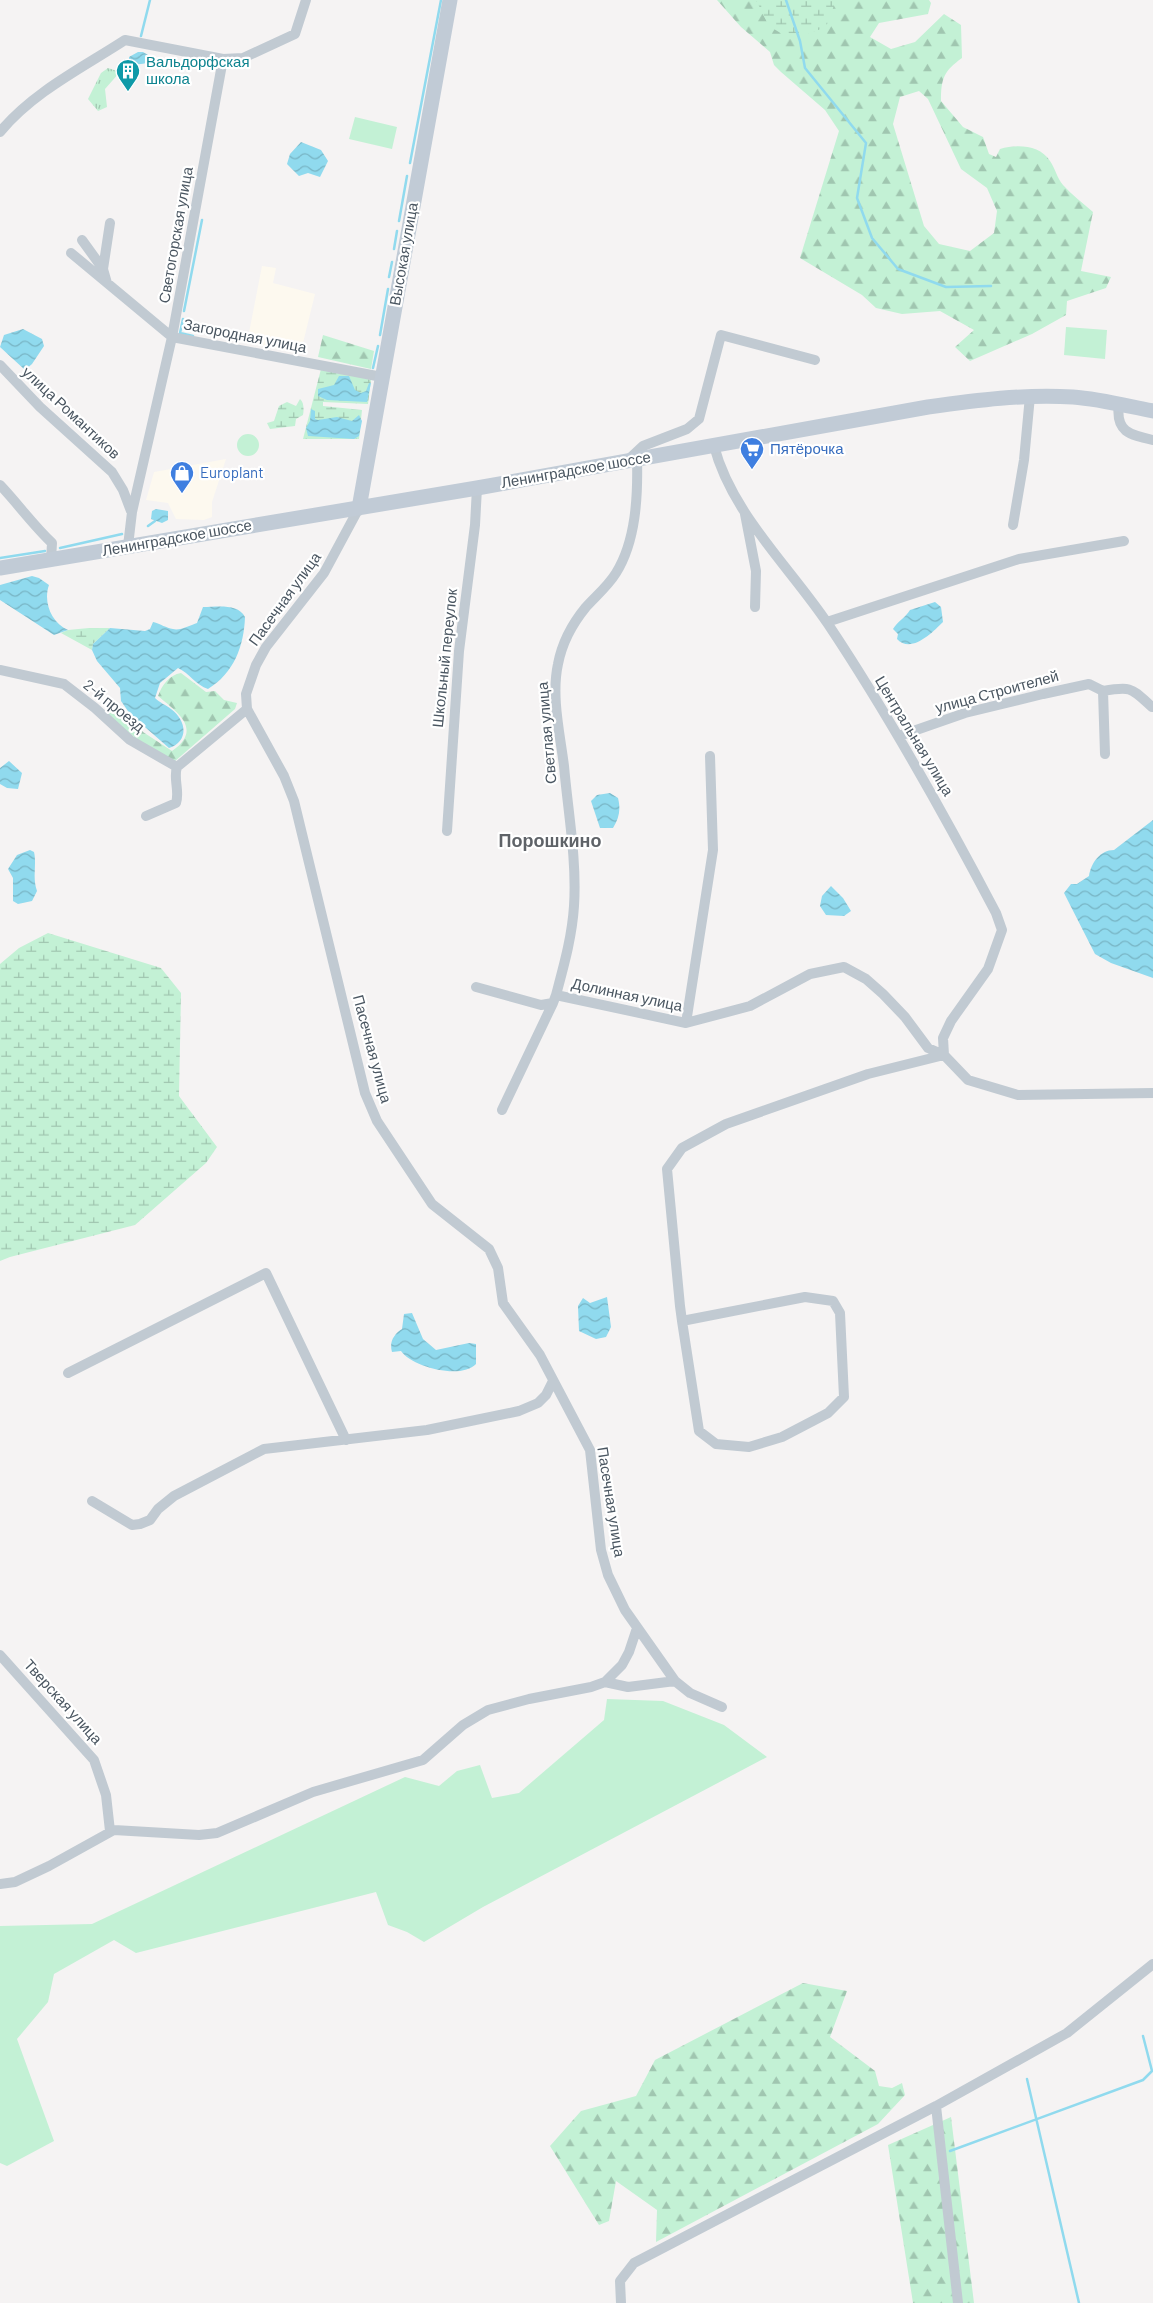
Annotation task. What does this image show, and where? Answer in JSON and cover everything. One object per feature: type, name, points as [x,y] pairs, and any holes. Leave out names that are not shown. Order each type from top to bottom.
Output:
[{"type":"main road","name":"Высокая улица","points":[[359,508],[450,0]]},
{"type":"main road","name":"Ленинградское шоссе","points":[[0,568],[477,488],[928,407],[1030,396],[1075,397],[1153,411]]},
{"type":"street","points":[[0,132],[14,115],[46,90],[125,40],[223,59],[244,58],[295,34],[306,0]]},
{"type":"street","name":"Светогорская улица","points":[[128,546],[132,512],[172,337],[223,59]]},
{"type":"street","points":[[103,269],[110,223]]},
{"type":"street","points":[[82,240],[103,269],[107,283]]},
{"type":"street","name":"Загородная улица","points":[[71,253],[172,337],[382,377]]},
{"type":"street","points":[[632,460],[643,446],[687,429],[699,419],[721,335],[815,360]]},
{"type":"street","name":"улица Романтиков","points":[[0,365],[40,407],[112,472],[123,490],[132,512]]},
{"type":"street","points":[[1013,525],[1024,460],[1030,396]]},
{"type":"street","points":[[1119,404],[1118,416],[1120,424],[1126,431],[1134,436],[1153,440]]},
{"type":"street","name":"Центральная улица","points":[[714,446],[719,465],[745,510],[827,622],[900,736],[972,868],[1002,930],[988,969],[943,1038],[944,1056]]},
{"type":"street","name":"Светлая улица","points":[[502,1110],[554,999],[567,955],[574,905],[573,858],[557,706],[557,672],[564,645],[572,627],[616,573],[624,557],[630,537],[638,480],[632,460]]},
{"type":"street","points":[[0,485],[28,514],[38,530],[52,542],[51,560]]},
{"type":"street","name":"Школьный переулок","points":[[447,831],[458,661],[475,525],[477,488]]},
{"type":"street","name":"Пасечная улица","points":[[359,508],[324,574],[266,647],[256,665],[246,694],[247,708],[284,776],[294,801],[361,1077],[377,1121],[432,1204],[489,1249],[498,1268],[504,1303],[527,1333],[590,1450],[601,1550],[608,1575],[637,1628],[675,1681],[690,1693],[722,1707]]},
{"type":"street","points":[[745,510],[756,571],[755,606]]},
{"type":"street","points":[[827,622],[1019,559],[1124,541]]},
{"type":"street","name":"2-й проезд","points":[[0,670],[64,684],[95,708],[130,740],[177,767]]},
{"type":"street","name":"улица Строителей","points":[[900,736],[965,714],[1089,684],[1103,691],[1125,687],[1134,691],[1152,707]]},
{"type":"street","points":[[1103,691],[1105,754]]},
{"type":"street","points":[[146,816],[176,803],[178,796],[175,776],[177,767],[247,708]]},
{"type":"street","points":[[686,1023],[713,850],[710,756]]},
{"type":"street","name":"Долинная улица","points":[[476,987],[541,1005],[554,999],[686,1023],[750,1006],[810,974],[844,967],[866,979],[883,994],[905,1017],[928,1048],[944,1056],[968,1080],[1018,1095],[1153,1093]]},
{"type":"street","points":[[682,1320],[805,1297],[833,1301],[840,1313],[844,1396],[828,1413],[782,1437],[750,1447],[716,1444],[700,1431],[682,1320],[667,1169],[682,1148],[735,1121],[868,1074],[944,1056]]},
{"type":"street","points":[[68,1373],[266,1273],[346,1440]]},
{"type":"street","points":[[92,1501],[132,1525],[140,1524],[150,1520],[158,1509],[174,1496],[264,1449],[427,1430],[519,1411],[538,1403],[546,1395],[554,1381]]},
{"type":"street","points":[[0,1884],[15,1882],[49,1866],[110,1831],[199,1835],[217,1833],[313,1792],[423,1760],[463,1725],[488,1710],[529,1699],[591,1687],[605,1682],[622,1665],[629,1652],[637,1628]]},
{"type":"street","name":"Тверская улица","points":[[0,1655],[94,1760],[106,1796],[110,1831]]},
{"type":"street","points":[[605,1682],[628,1687],[675,1681]]},
{"type":"street","points":[[621,2303],[620,2281],[634,2263],[936,2106],[1067,2033],[1153,1964]]},
{"type":"street","points":[[936,2106],[958,2303]]},
{"type":"shaded area","points":[[262,266],[276,268],[273,283],[315,294],[302,347],[295,353],[247,343]]},
{"type":"shaded area","name":"Europlant","points":[[226,459],[212,502],[212,517],[204,520],[176,519],[168,503],[146,500],[154,472]]},
{"type":"green space","points":[[717,0],[929,0],[931,3],[928,14],[879,23],[870,37],[891,49],[915,42],[944,14],[961,25],[962,58],[947,71],[942,86],[941,101],[963,127],[983,137],[989,154],[996,157],[1000,149],[1021,146],[1034,149],[1046,156],[1063,185],[1093,212],[1081,271],[1111,277],[1106,288],[1067,301],[1066,315],[1032,334],[970,361],[955,347],[974,330],[940,311],[902,314],[876,308],[862,295],[800,258],[839,131],[825,110],[781,72],[774,65],[770,52],[741,27]],"holes":[[[919,91],[928,99],[961,169],[987,188],[997,211],[994,233],[970,251],[939,244],[924,226],[893,124],[900,97]]]},
{"type":"green space","points":[[756,0],[836,0],[826,27],[792,40],[769,26]]},
{"type":"green space","points":[[108,68],[120,72],[105,89],[107,107],[98,111],[88,99],[101,73]]},
{"type":"green space","points":[[355,117],[397,127],[392,149],[349,139]]},
{"type":"green space","points":[[1066,327],[1107,330],[1105,359],[1064,355]]},
{"type":"green space","points":[[323,335],[374,351],[371,369],[318,357]]},
{"type":"green space","points":[[321,369],[347,373],[371,380],[368,404],[323,402],[323,406],[362,410],[359,439],[303,439]]},
{"type":"green space","points":[[300,399],[304,409],[303,415],[296,419],[295,426],[270,429],[267,423],[274,421],[279,406],[287,402],[296,406]]},
{"type":"green space","points":[[248,434],[256,437],[259,445],[256,453],[248,456],[240,453],[237,445],[240,437]]},
{"type":"green space","points":[[110,628],[93,644],[92,650],[61,633],[68,630]]},
{"type":"green space","points":[[181,673],[206,692],[215,691],[224,700],[237,703],[235,709],[174,762],[143,744],[107,715],[118,705],[143,732],[172,751],[186,736],[186,728],[179,715],[158,696],[166,681]]},
{"type":"green space","points":[[48,933],[161,968],[181,993],[179,1096],[217,1147],[206,1163],[135,1225],[0,1261],[0,964],[19,948]]},
{"type":"green space","points":[[607,1699],[663,1701],[724,1725],[767,1757],[483,1907],[424,1942],[407,1932],[388,1925],[376,1892],[136,1953],[114,1940],[54,1974],[48,2002],[17,2039],[54,2141],[7,2166],[0,2163],[0,1926],[92,1924],[405,1777],[439,1786],[457,1771],[480,1765],[492,1798],[519,1793],[604,1720]]},
{"type":"green space","points":[[803,1983],[847,1991],[830,2037],[875,2071],[879,2086],[892,2088],[902,2083],[905,2095],[878,2124],[656,2242],[657,2210],[616,2181],[609,2221],[599,2225],[550,2146],[581,2111],[636,2096],[655,2060]]},
{"type":"green space","points":[[951,2117],[974,2303],[913,2303],[888,2145]]},
{"type":"water","points":[[138,52],[143,52],[155,59],[142,64],[129,62],[129,57]]},
{"type":"water","points":[[301,142],[321,150],[328,161],[320,177],[308,173],[299,176],[287,164],[290,154]]},
{"type":"water","points":[[23,329],[42,339],[44,346],[32,364],[25,370],[0,347],[4,335]]},
{"type":"water","points":[[339,376],[349,376],[355,390],[361,393],[366,391],[369,383],[371,383],[367,402],[327,400],[318,396],[318,389],[334,385]]},
{"type":"water","points":[[311,409],[315,411],[315,419],[318,420],[337,417],[352,421],[359,415],[362,421],[359,436],[354,439],[308,436],[306,428],[310,421]]},
{"type":"water","points":[[156,509],[168,511],[168,520],[162,523],[151,519],[152,511]]},
{"type":"water","points":[[32,576],[39,578],[49,585],[47,598],[50,611],[57,622],[68,630],[54,635],[0,600],[0,585]]},
{"type":"water","points":[[935,602],[941,607],[943,622],[938,627],[915,643],[903,643],[897,639],[898,634],[893,629],[910,610]]},
{"type":"water","points":[[203,607],[227,607],[242,613],[245,617],[240,648],[225,675],[208,689],[178,668],[160,683],[155,698],[171,709],[183,725],[183,736],[180,741],[169,748],[130,714],[121,701],[120,688],[97,661],[92,650],[93,644],[110,628],[145,631],[150,629],[153,622],[173,629],[185,628],[197,623]]},
{"type":"water","points":[[9,761],[22,773],[18,789],[7,788],[0,784],[0,768]]},
{"type":"water","points":[[610,793],[618,798],[618,817],[613,828],[600,828],[591,801],[597,795]]},
{"type":"water","points":[[1153,820],[1153,978],[1111,963],[1095,954],[1064,893],[1071,884],[1077,884],[1089,876],[1094,862],[1100,855],[1114,850]]},
{"type":"water","points":[[30,850],[34,852],[37,891],[32,901],[18,904],[13,901],[13,878],[8,869],[17,855]]},
{"type":"water","points":[[831,886],[843,898],[851,911],[844,916],[826,915],[820,906],[822,896]]},
{"type":"water","points":[[607,1297],[611,1327],[606,1337],[596,1339],[579,1331],[578,1306],[583,1298],[590,1303]]},
{"type":"water","points":[[412,1313],[423,1339],[436,1350],[469,1343],[476,1344],[476,1364],[469,1369],[460,1371],[437,1370],[415,1362],[401,1351],[392,1352],[392,1342],[397,1333],[402,1329],[404,1314]]},
{"type":"waterway","points":[[141,36],[150,0]]},
{"type":"waterway","points":[[410,163],[441,0]]},
{"type":"waterway","points":[[786,0],[800,41],[805,68],[866,143],[857,198],[872,238],[898,269],[946,287],[991,286]]},
{"type":"waterway","points":[[399,221],[407,176]]},
{"type":"waterway","points":[[184,311],[202,220]]},
{"type":"waterway","points":[[394,249],[397,231]]},
{"type":"waterway","points":[[389,277],[392,262]]},
{"type":"waterway","points":[[380,335],[388,289]]},
{"type":"waterway","points":[[183,319],[180,333],[193,336]]},
{"type":"waterway","points":[[373,368],[378,346]]},
{"type":"waterway","points":[[148,526],[155,521]]},
{"type":"waterway","points":[[60,548],[122,534]]},
{"type":"waterway","points":[[0,558],[45,551]]},
{"type":"waterway","points":[[950,2151],[1143,2080],[1152,2071],[1143,2036]]},
{"type":"waterway","points":[[1027,2079],[1079,2303]]},
{"type":"place","name":"Вальдорфская школа","points":[[128,92]]},
{"type":"place","name":"Пятёрочка","points":[[752,470]]},
{"type":"place","name":"Europlant","points":[[182,494]]},
{"type":"district","name":"Порошкино","points":[[550,841]]}]
